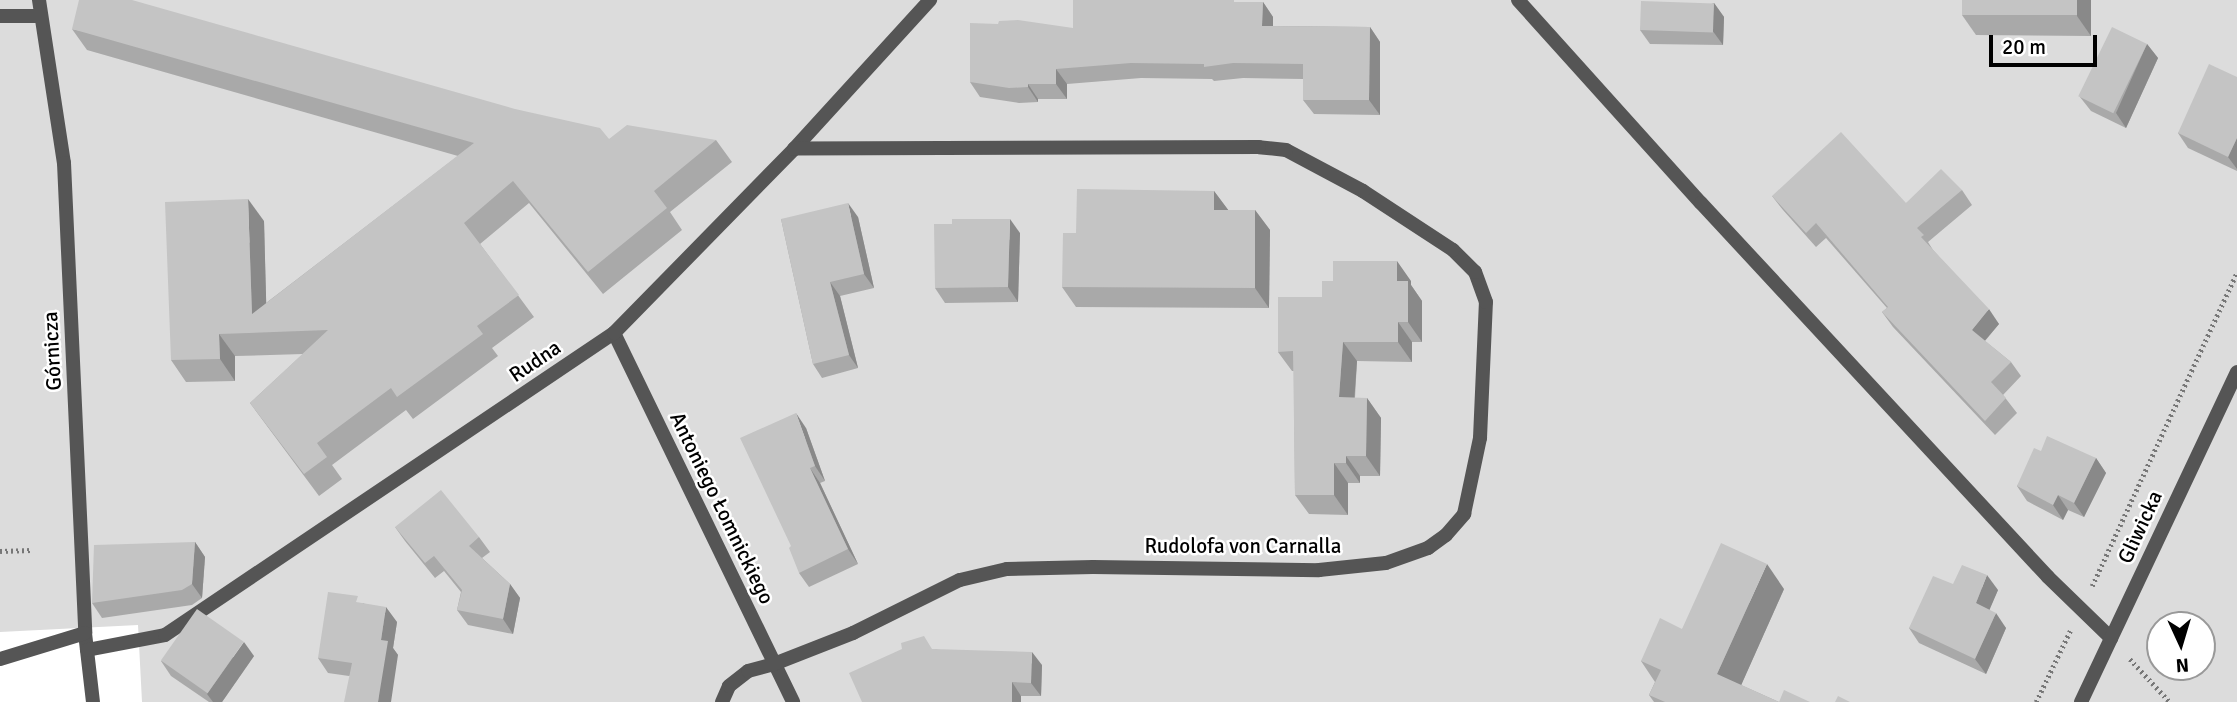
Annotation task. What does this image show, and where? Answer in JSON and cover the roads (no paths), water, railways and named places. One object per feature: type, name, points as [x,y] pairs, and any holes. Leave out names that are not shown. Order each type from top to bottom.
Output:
[{"type":"street","name":"Górnicza","points":[[39,0],[64,163],[85,633],[93,702]]},
{"type":"street","name":"Rudna","points":[[87,650],[165,635],[614,333],[794,149],[930,0]]},
{"type":"street","points":[[1518,0],[1701,203],[2038,567],[2110,638]]},
{"type":"street","points":[[0,16],[41,16]]},
{"type":"street","name":"Rudolofa von Carnalla","points":[[722,702],[729,686],[748,671],[775,664],[853,632],[960,580],[1007,569],[1094,567],[1319,570],[1386,563],[1428,548],[1446,535],[1464,514],[1480,438],[1486,302],[1475,272],[1453,250],[1363,191],[1286,149],[1259,146],[1167,149],[794,149]]},
{"type":"street","name":"Antoniego Łomnickiego","points":[[614,333],[793,702]]},
{"type":"street","name":"Gliwicka","points":[[2081,702],[2237,372]]},
{"type":"street","points":[[0,659],[85,633]]}]
